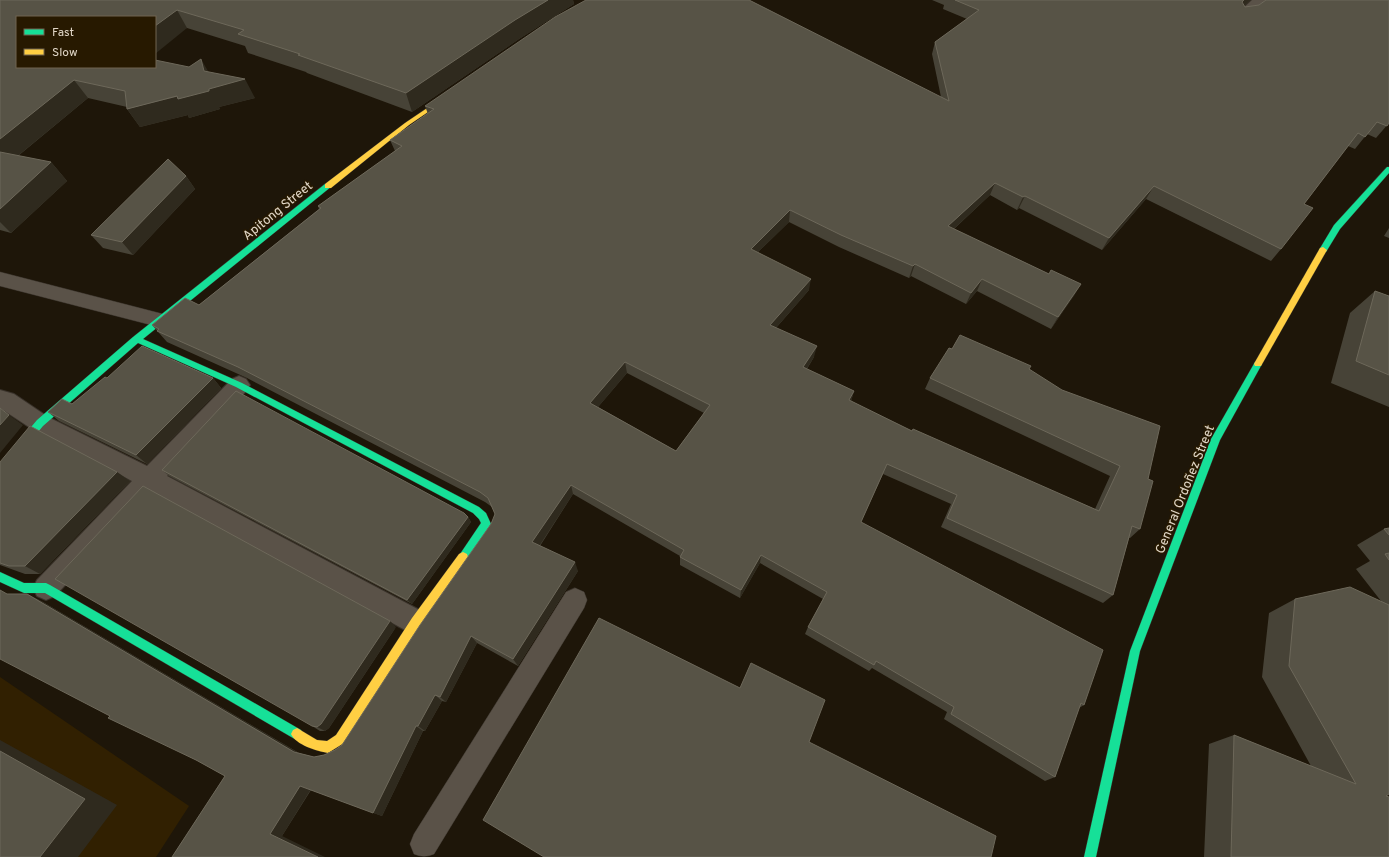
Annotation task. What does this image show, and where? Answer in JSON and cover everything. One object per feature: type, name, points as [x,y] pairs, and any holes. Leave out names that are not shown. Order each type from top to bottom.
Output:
[{"type":"street","points":[[1243,15],[1261,0]]},
{"type":"street","name":"Apitong Street","points":[[0,470],[40,423],[136,339],[407,124],[460,88]]},
{"type":"street","name":"General Ordoñez Street","points":[[1090,857],[1135,651],[1216,440],[1301,287],[1337,227],[1387,174]]},
{"type":"street","points":[[0,578],[24,588],[46,588],[315,745],[328,747],[340,739],[416,622],[486,524],[483,516],[476,510],[239,385],[136,339]]},
{"type":"street","points":[[46,588],[239,385]]},
{"type":"street","points":[[0,399],[6,400],[40,423],[150,479],[416,622]]},
{"type":"lane","points":[[0,279],[160,320]]},
{"type":"lane","points":[[424,844],[575,600]]},
{"type":"shaded area","points":[[0,677],[189,806],[156,857],[0,857]]},
{"type":"building","points":[[0,0],[548,0],[515,20],[406,93],[298,55],[300,54],[238,34],[244,30],[177,10],[156,25],[156,16],[16,16],[16,68],[156,68],[156,60],[189,67],[201,59],[204,71],[245,79],[209,89],[209,91],[178,99],[177,96],[127,109],[125,91],[74,80],[0,139]]},
{"type":"building","points":[[586,0],[749,0],[949,101],[935,42],[979,10],[955,0],[1244,0],[1242,2],[1245,7],[1259,5],[1266,0],[1389,0],[1389,123],[1387,126],[1377,122],[1365,137],[1358,133],[1304,204],[1313,208],[1281,249],[1154,186],[1109,238],[1025,196],[1023,197],[995,183],[948,226],[1049,274],[1051,270],[1081,284],[1058,317],[982,279],[971,293],[915,264],[913,266],[841,235],[790,210],[751,249],[811,279],[770,325],[817,346],[803,367],[854,391],[849,400],[912,431],[913,429],[1099,511],[1120,466],[930,378],[949,348],[952,349],[960,335],[1031,366],[1029,369],[1062,390],[1160,426],[1148,479],[1153,481],[1140,529],[1132,526],[1113,595],[947,518],[957,495],[887,464],[861,522],[1103,650],[1084,705],[1081,703],[1055,777],[951,714],[954,707],[876,661],[874,665],[808,627],[827,592],[761,555],[741,590],[680,557],[684,550],[571,485],[532,542],[575,562],[513,659],[471,636],[440,697],[435,695],[418,726],[416,726],[373,813],[300,786],[270,834],[318,857],[172,857],[225,776],[196,760],[108,718],[110,716],[0,659],[0,590],[7,594],[27,594],[294,752],[314,757],[324,755],[342,745],[420,625],[491,524],[495,514],[488,498],[480,492],[238,367],[157,331],[159,329],[152,325],[185,298],[199,305],[321,208],[318,206],[402,146],[390,140],[434,109],[425,106],[555,17]],"holes":[[[625,362],[710,405],[676,451],[590,403]]]},
{"type":"building","points":[[0,152],[51,162],[0,209]]},
{"type":"building","points":[[168,159],[186,176],[122,242],[91,235]]},
{"type":"building","points":[[1375,291],[1389,296],[1389,375],[1356,361]]},
{"type":"building","points":[[142,346],[213,378],[136,455],[48,412],[62,399],[72,404],[105,377],[107,378]]},
{"type":"building","points":[[236,391],[464,513],[468,517],[407,600],[162,470]]},
{"type":"building","points":[[0,408],[9,415],[0,425]]},
{"type":"building","points":[[30,426],[117,472],[25,566],[9,566],[0,563],[0,462]]},
{"type":"building","points":[[143,486],[390,621],[321,724],[317,727],[312,726],[55,579]]},
{"type":"building","points":[[1389,528],[1389,535],[1384,529]]},
{"type":"building","points":[[1389,553],[1389,560],[1385,554]]},
{"type":"building","points":[[1350,587],[1389,605],[1389,794],[1386,796],[1389,797],[1389,857],[1231,857],[1234,735],[1356,784],[1289,666],[1295,599]]},
{"type":"building","points":[[599,618],[740,688],[751,663],[825,700],[809,742],[996,836],[991,857],[544,857],[483,820]]},
{"type":"building","points":[[0,751],[85,799],[40,857],[0,857]]},
{"type":"traffic: fast","points":[[1323,250],[1337,227],[1389,169]]},
{"type":"traffic: fast","points":[[0,471],[40,423],[159,320],[328,186]]},
{"type":"traffic: fast","points":[[136,339],[239,385],[476,510],[483,516],[486,524],[463,557]]},
{"type":"traffic: fast","points":[[1090,857],[1135,651],[1216,439],[1258,364]]},
{"type":"traffic: fast","points":[[0,577],[24,588],[46,588],[297,734]]},
{"type":"traffic: slow","points":[[328,186],[407,124],[451,94]]},
{"type":"traffic: slow","points":[[1258,364],[1323,250]]},
{"type":"traffic: slow","points":[[297,734],[315,745],[328,747],[340,739],[416,622],[463,557]]}]
